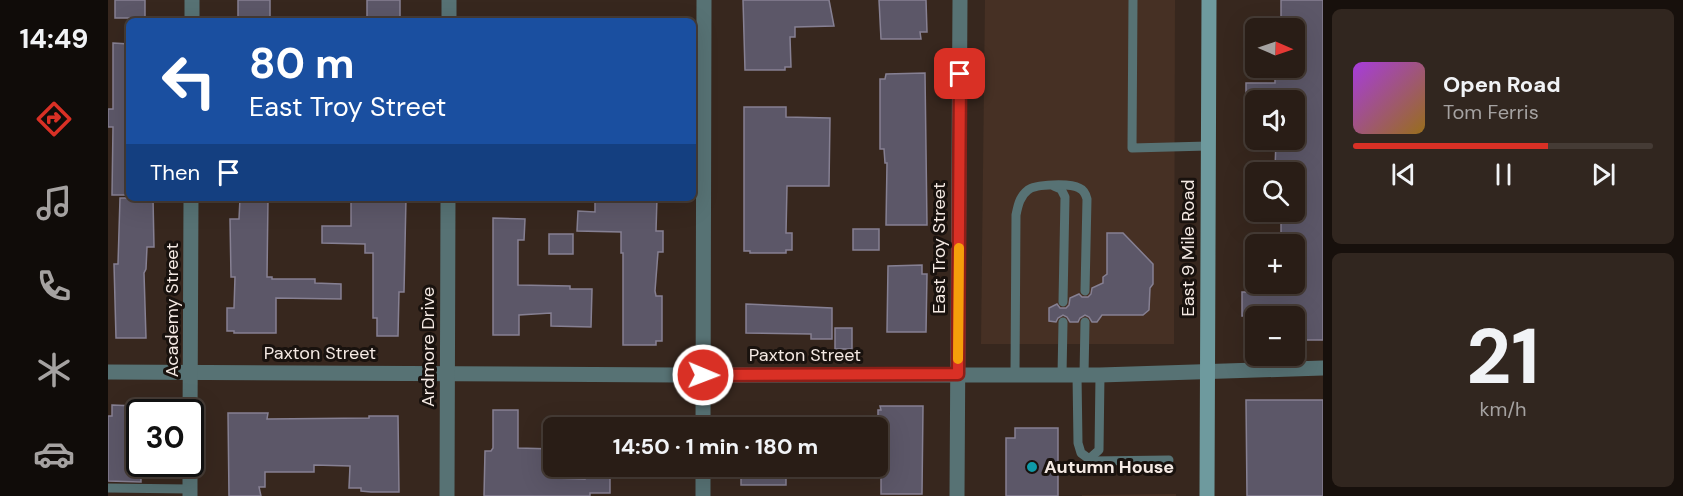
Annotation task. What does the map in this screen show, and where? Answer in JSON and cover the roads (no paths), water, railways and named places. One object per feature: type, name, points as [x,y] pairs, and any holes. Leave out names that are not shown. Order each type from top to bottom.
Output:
[{"type":"main road","name":"East 9 Mile Road","points":[[1207,496],[1209,0]]},
{"type":"street","points":[[192,0],[192,18]]},
{"type":"street","points":[[448,18],[449,0]]},
{"type":"street","points":[[703,417],[704,0]]},
{"type":"street","name":"East Troy Street","points":[[957,496],[960,0]]},
{"type":"street","name":"Academy Street","points":[[190,399],[191,201]]},
{"type":"street","name":"Ardmore Drive","points":[[447,496],[448,201]]},
{"type":"street","name":"Paxton Street","points":[[108,372],[1100,375],[1323,368]]},
{"type":"street","points":[[703,477],[703,496]]},
{"type":"lane","points":[[1133,0],[1132,148],[1208,146]]},
{"type":"lane","points":[[1015,375],[1018,205],[1022,195],[1030,188],[1038,186],[1079,187],[1085,192],[1087,199],[1085,291]]},
{"type":"lane","points":[[1054,186],[1060,189],[1065,197],[1063,302]]},
{"type":"lane","points":[[1063,322],[1074,375],[1078,443],[1081,453],[1092,461],[1169,460]]},
{"type":"lane","points":[[1074,375],[1085,322]]},
{"type":"lane","points":[[1089,459],[1099,450],[1100,375]]},
{"type":"lane","points":[[108,488],[190,492]]},
{"type":"place","name":"Autumn House","points":[[1032,467]]}]
